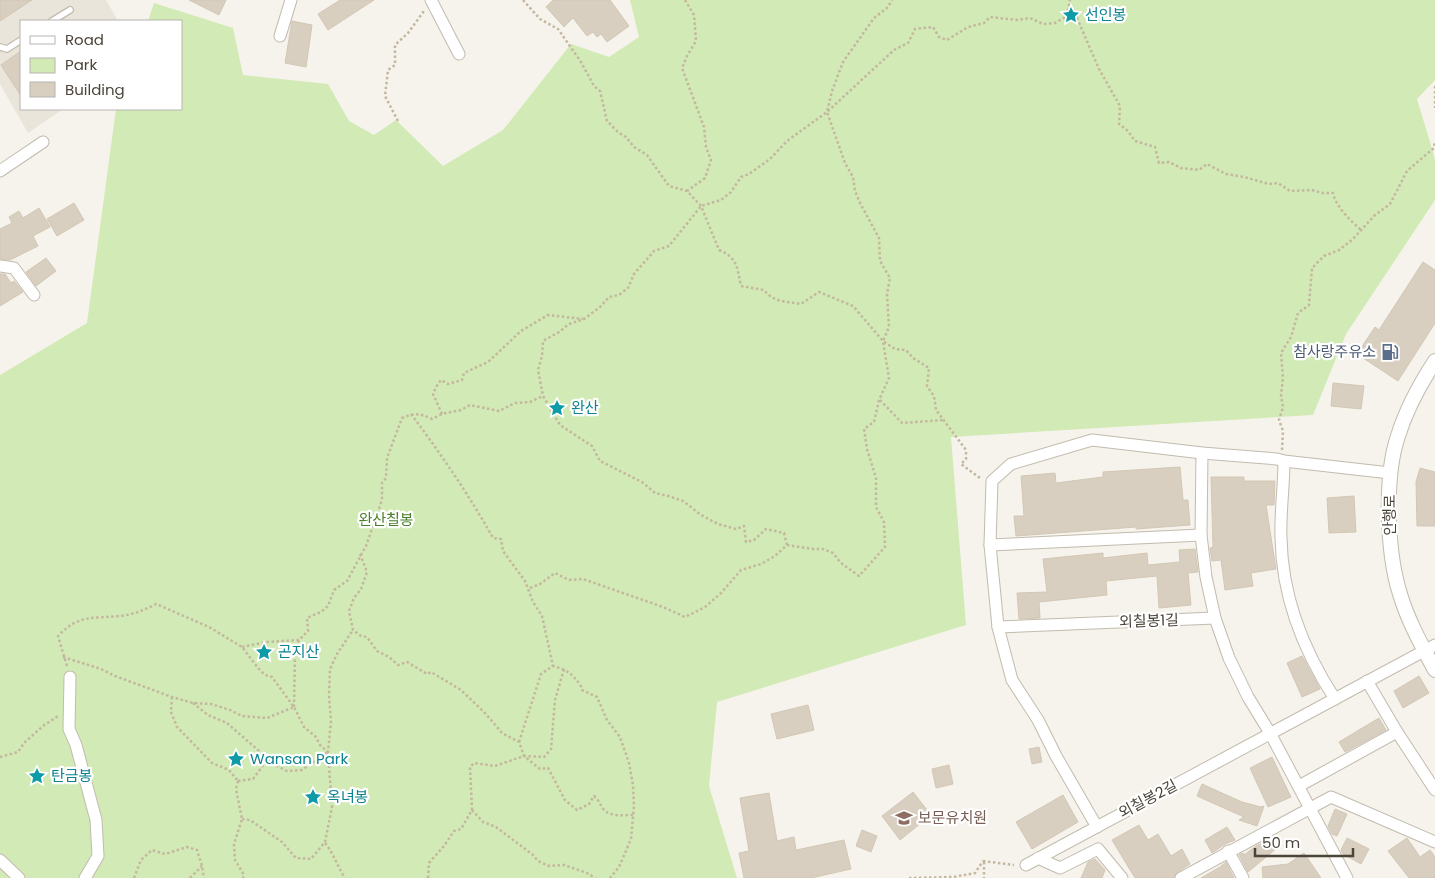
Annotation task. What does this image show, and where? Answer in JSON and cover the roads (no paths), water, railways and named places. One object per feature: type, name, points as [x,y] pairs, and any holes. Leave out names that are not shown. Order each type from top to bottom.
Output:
[{"type":"street","points":[[280,36],[291,0]]},
{"type":"street","points":[[428,3],[459,54]]},
{"type":"street","points":[[0,171],[43,142]]},
{"type":"street","points":[[0,266],[14,268],[34,295]]},
{"type":"street","name":"안행로","points":[[1435,361],[1410,405],[1397,437],[1390,473],[1389,538],[1400,593],[1411,623],[1430,648],[1435,670]]},
{"type":"street","points":[[1097,827],[1056,756],[1038,720],[1012,680],[998,627],[990,545],[992,481],[1011,464],[1092,440],[1390,473]]},
{"type":"street","points":[[1202,453],[1201,535],[1206,577],[1215,618],[1236,674],[1270,733],[1347,878]]},
{"type":"street","points":[[1281,460],[1284,487],[1281,537],[1283,570],[1292,610],[1309,656],[1335,699]]},
{"type":"street","points":[[990,545],[1201,535]]},
{"type":"street","name":"외칠봉1길","points":[[998,627],[1215,618]]},
{"type":"street","name":"외칠봉2길","points":[[1026,864],[1430,648]]},
{"type":"street","points":[[70,677],[69,729],[76,745],[96,820],[98,856],[85,878]]},
{"type":"street","points":[[1367,681],[1397,732],[1435,790]]},
{"type":"street","points":[[1298,786],[1397,732]]},
{"type":"street","points":[[1181,878],[1331,797],[1435,842]]},
{"type":"street","points":[[1038,858],[1060,868],[1098,849],[1122,878]]},
{"type":"street","points":[[1228,851],[1243,878]]},
{"type":"street","points":[[0,860],[19,878]]},
{"type":"lane","points":[[54,20],[70,10]]},
{"type":"lane","points":[[0,47],[7,49],[20,41]]},
{"type":"place","name":"선인봉","points":[[1071,15]]},
{"type":"place","name":"참사랑주유소","points":[[1390,352]]},
{"type":"place","name":"완산","points":[[557,408]]},
{"type":"place","name":"곤지산","points":[[264,652]]},
{"type":"place","name":"Wansan Park","points":[[236,759]]},
{"type":"place","name":"탄금봉","points":[[37,776]]},
{"type":"place","name":"옥녀봉","points":[[313,797]]},
{"type":"place","name":"보문유치원","points":[[904,818]]},
{"type":"park label","name":"완산칠봉","points":[[386,520]]}]
